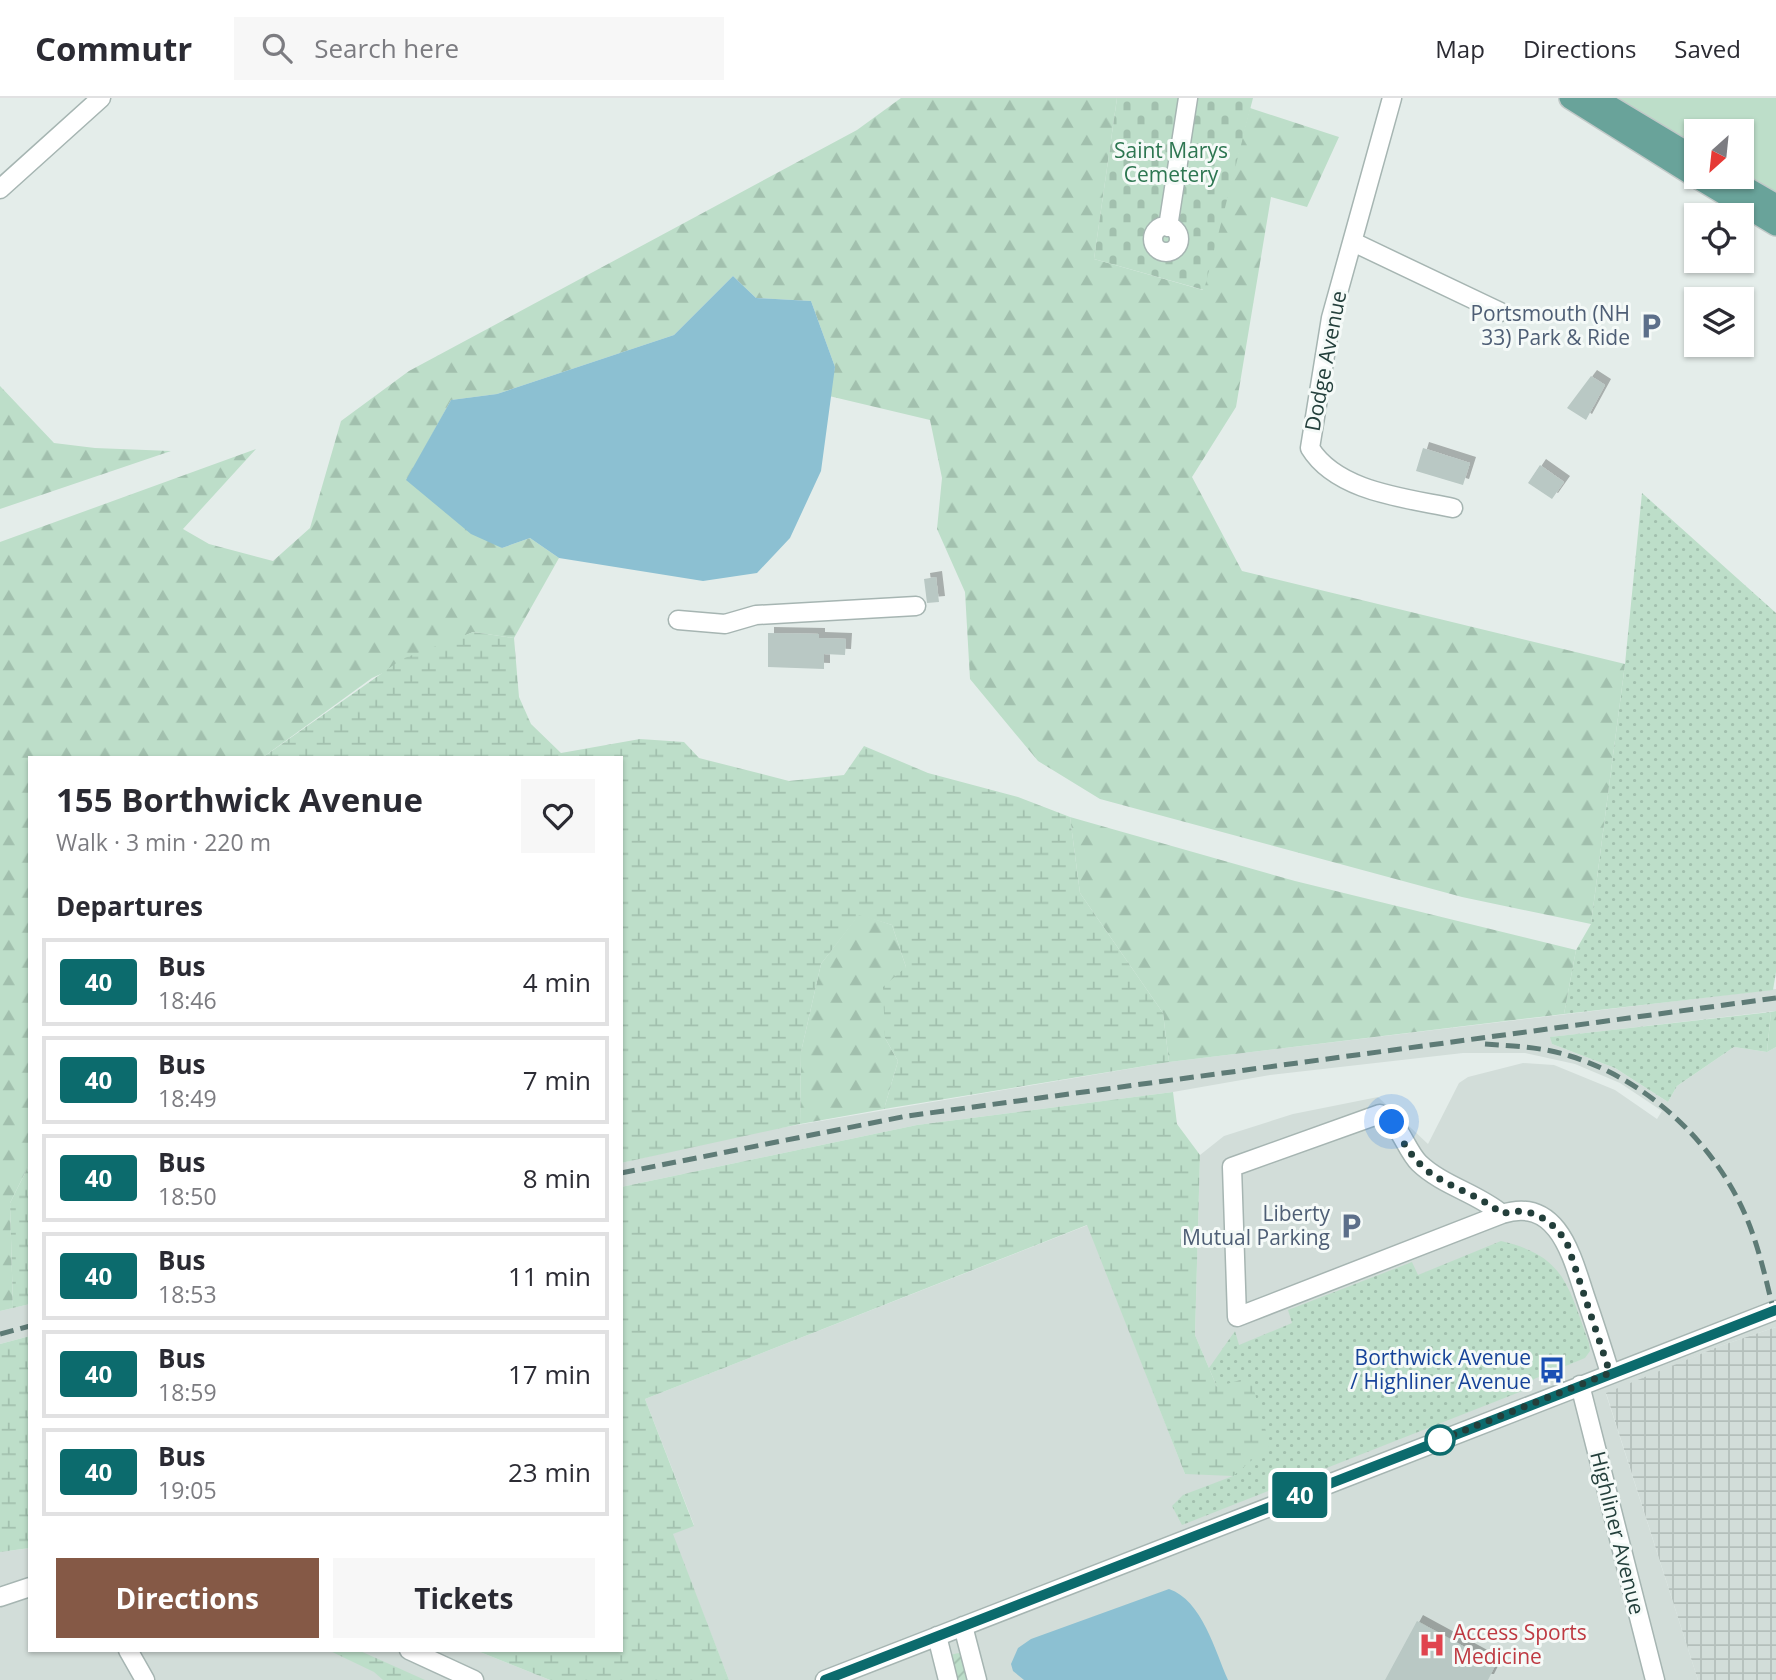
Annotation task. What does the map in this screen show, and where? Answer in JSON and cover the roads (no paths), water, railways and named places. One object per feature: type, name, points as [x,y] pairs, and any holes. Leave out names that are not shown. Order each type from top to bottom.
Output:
[{"type":"main road","points":[[1570,98],[1684,169]]},
{"type":"main road","points":[[1596,98],[1684,151]]},
{"type":"main road","points":[[1716,189],[1776,225]]},
{"type":"main road","points":[[1749,189],[1776,205]]},
{"type":"street","points":[[0,189],[101,98]]},
{"type":"street","points":[[1168,226],[1188,98]]},
{"type":"street","name":"Dodge Avenue","points":[[1392,98],[1331,318],[1310,448],[1320,465],[1340,476],[1381,492],[1453,508]]},
{"type":"street","points":[[1353,242],[1500,312]]},
{"type":"street","points":[[678,620],[725,624],[756,615],[916,606]]},
{"type":"street","points":[[1502,1214],[1485,1200],[1428,1171],[1410,1153],[1387,1116],[1380,1114],[1232,1167],[1237,1318],[1502,1214],[1526,1210],[1545,1219],[1561,1233],[1567,1243],[1610,1373]]},
{"type":"street","points":[[825,1680],[1776,1310]]},
{"type":"street","name":"Highliner Avenue","points":[[1580,1385],[1655,1680]]},
{"type":"street","points":[[0,1597],[28,1588]]},
{"type":"street","points":[[963,1626],[977,1680]]},
{"type":"street","points":[[937,1636],[948,1680]]},
{"type":"street","points":[[413,1652],[474,1680]]},
{"type":"water","points":[[733,276],[756,298],[811,301],[835,367],[821,471],[790,538],[757,573],[703,581],[559,558],[530,538],[502,548],[471,534],[406,480],[451,400],[497,394],[674,335]]},
{"type":"water","points":[[1169,1589],[1180,1595],[1199,1615],[1228,1680],[1024,1680],[1013,1671],[1011,1664],[1018,1648],[1031,1639]]},
{"type":"railway","points":[[623,1173],[907,1116],[1776,998]]},
{"type":"railway","points":[[1485,1044],[1528,1047],[1570,1056],[1625,1080],[1673,1116],[1714,1160],[1744,1212],[1758,1251],[1776,1320]]},
{"type":"railway","points":[[0,1334],[28,1327]]},
{"type":"place","name":"Portsmouth (NH 33) Park & Ride","points":[[1651,326]]},
{"type":"place","name":"Liberty Mutual Parking","points":[[1351,1226]]},
{"type":"place","name":"Borthwick Avenue / Highliner Avenue","points":[[1552,1370]]},
{"type":"place","name":"Access Sports Medicine","points":[[1432,1645]]},
{"type":"park label","name":"Saint Marys Cemetery","points":[[1171,163]]}]
